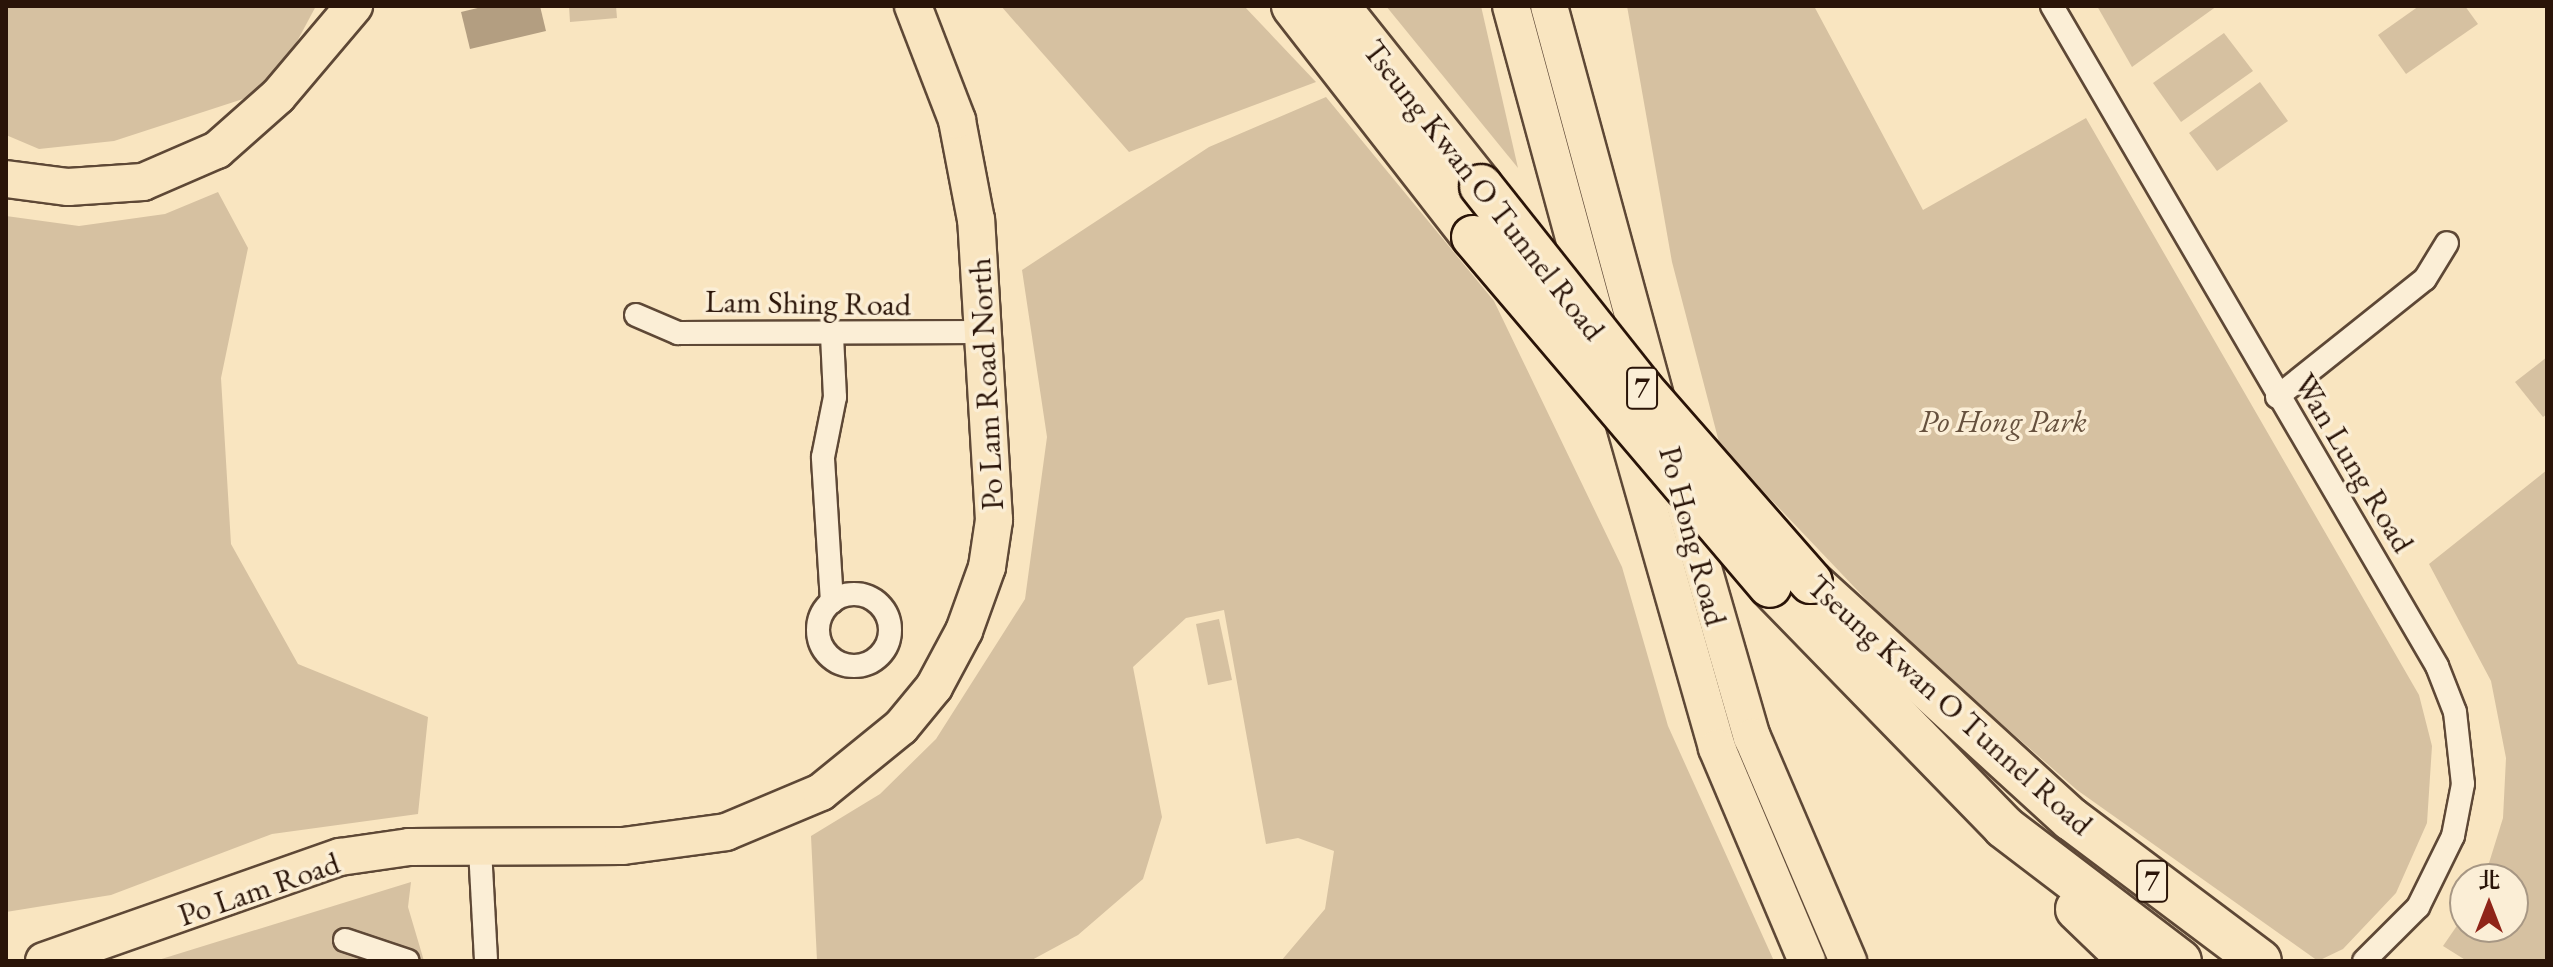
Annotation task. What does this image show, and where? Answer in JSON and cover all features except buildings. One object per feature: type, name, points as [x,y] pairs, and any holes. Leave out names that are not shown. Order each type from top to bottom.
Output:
[{"type":"highway","name":"Tseung Kwan O Tunnel Road","points":[[1293,6],[1473,237],[1798,593],[2004,827],[2180,961]]},
{"type":"highway","name":"Tseung Kwan O Tunnel Road","points":[[1338,6],[1641,388],[1798,593],[2071,819],[2260,961]]},
{"type":"highway","points":[[2004,827],[2131,961]]},
{"type":"main road","points":[[6,179],[68,187],[143,182],[217,150],[278,96],[354,6]]},
{"type":"main road","name":"Po Lam Road North","points":[[480,849],[649,844],[726,832],[821,792],[901,727],[934,687],[987,567],[994,457],[976,220],[957,120],[913,6]]},
{"type":"main road","name":"Po Hong Road","points":[[1511,6],[1701,697],[1807,961]]},
{"type":"main road","name":"Po Hong Road","points":[[1549,6],[1731,673],[1777,803],[1848,961]]},
{"type":"main road","name":"Po Lam Road","points":[[44,961],[340,857],[409,847],[480,849]]},
{"type":"street","name":"Wan Lung Road","points":[[2052,6],[2277,397],[2437,666],[2460,736],[2460,811],[2444,861],[2418,907],[2364,961]]},
{"type":"street","points":[[2277,397],[2425,279],[2447,243]]},
{"type":"street","name":"Lam Shing Road","points":[[636,315],[678,333],[832,336],[983,332]]},
{"type":"street","points":[[832,336],[835,397],[823,457],[832,602]]},
{"type":"street","points":[[480,849],[486,961]]},
{"type":"street","points":[[345,940],[408,961]]},
{"type":"green space","points":[[6,6],[316,6],[271,90],[114,141],[39,149],[6,135]]},
{"type":"green space","points":[[569,6],[616,6],[617,18],[570,22]]},
{"type":"green space","points":[[1001,6],[1244,6],[1316,82],[1129,152]]},
{"type":"green space","points":[[1386,6],[1481,6],[1518,168]]},
{"type":"green space","name":"Po Hong Park","points":[[1627,6],[1814,6],[1923,210],[2086,118],[2419,695],[2432,746],[2427,823],[2396,893],[2343,949],[2318,961],[2077,790],[1898,633],[1720,446],[1672,262]]},
{"type":"green space","points":[[2097,6],[2217,6],[2132,67]]},
{"type":"green space","points":[[2419,6],[2465,6],[2478,24],[2406,74],[2378,35]]},
{"type":"green space","points":[[2224,33],[2253,71],[2181,122],[2153,83]]},
{"type":"green space","points":[[2260,82],[2288,121],[2217,171],[2189,133]]},
{"type":"green space","points":[[1326,97],[1494,301],[1622,567],[1668,726],[1774,961],[1281,961],[1325,909],[1334,851],[1298,838],[1266,844],[1224,610],[1186,618],[1133,667],[1162,817],[1143,879],[1078,935],[1030,961],[817,961],[811,836],[880,794],[936,739],[1025,599],[1047,437],[1022,270],[1209,147]]},
{"type":"green space","points":[[218,192],[248,248],[221,378],[231,544],[298,664],[428,717],[418,814],[272,834],[111,895],[6,912],[6,216],[79,226],[165,214]]},
{"type":"green space","points":[[2547,357],[2547,414],[2543,417],[2515,382]]},
{"type":"green space","points":[[2547,470],[2547,961],[2467,961],[2443,946],[2449,937],[2449,943],[2529,943],[2529,863],[2489,863],[2503,818],[2506,758],[2491,681],[2429,564]]},
{"type":"green space","points":[[1219,619],[1232,680],[1208,685],[1196,624]]},
{"type":"green space","points":[[411,882],[408,907],[424,961],[155,961]]},
{"type":"shaded area","points":[[486,6],[540,6],[546,31],[470,49],[461,12]]}]
